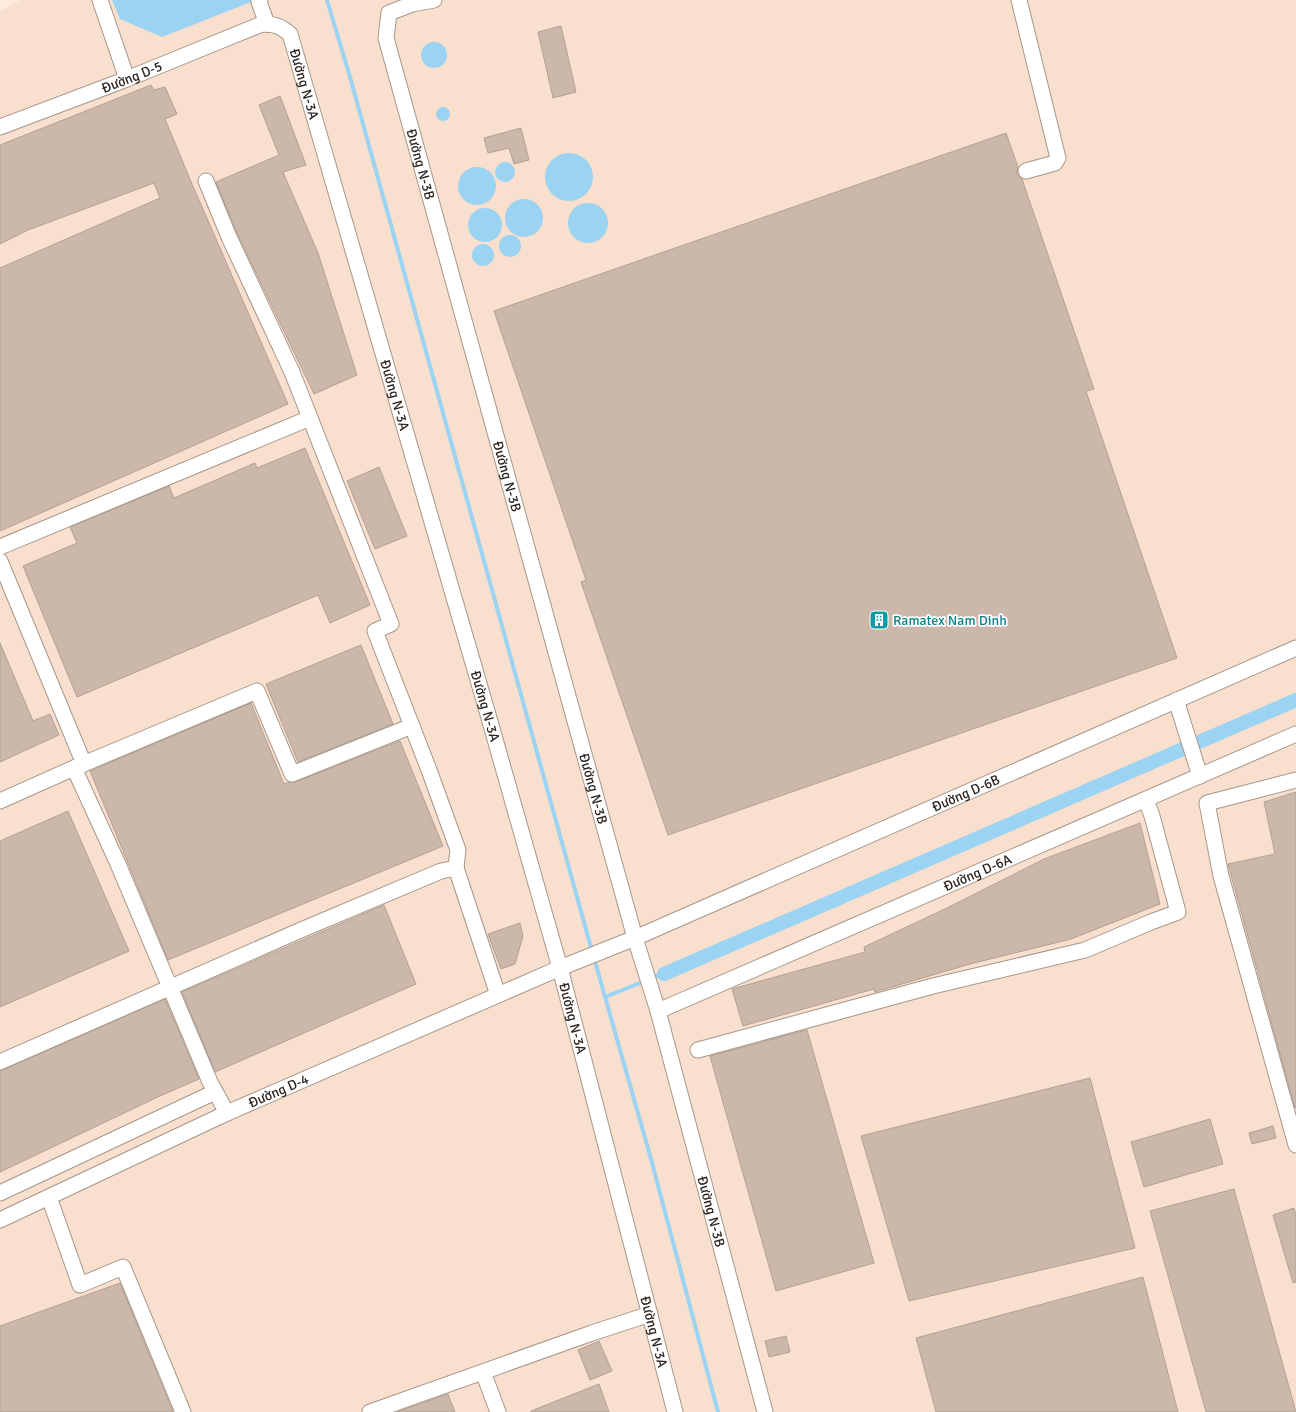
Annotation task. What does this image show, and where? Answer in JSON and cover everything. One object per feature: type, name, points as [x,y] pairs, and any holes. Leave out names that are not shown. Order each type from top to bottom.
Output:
[{"type":"street","points":[[100,0],[127,79]]},
{"type":"street","points":[[260,0],[259,2],[265,24]]},
{"type":"street","name":"Đường N-3B","points":[[434,0],[412,4],[389,13],[386,38],[635,938],[658,1011],[766,1412]]},
{"type":"street","points":[[1019,0],[1058,158],[1055,163],[1026,171]]},
{"type":"street","name":"Đường D-5","points":[[0,127],[127,79],[265,24]]},
{"type":"street","name":"Đường N-3A","points":[[265,24],[274,24],[285,29],[290,34],[294,45],[490,718],[560,968],[676,1412]]},
{"type":"street","points":[[206,181],[229,237],[292,372],[391,624],[375,630],[458,850],[456,868],[498,995]]},
{"type":"street","points":[[0,547],[310,418]]},
{"type":"street","points":[[0,561],[118,864],[215,1092],[227,1113]]},
{"type":"street","name":"Đường D-6B","points":[[607,949],[1296,648]]},
{"type":"street","points":[[0,801],[257,691],[292,774],[412,726]]},
{"type":"street","points":[[1176,700],[1200,776]]},
{"type":"street","name":"Đường D-6A","points":[[658,1011],[1296,734]]},
{"type":"street","points":[[1296,780],[1207,803],[1221,876],[1296,1145]]},
{"type":"street","points":[[698,1050],[933,986],[1085,950],[1178,912],[1152,816],[1146,800]]},
{"type":"street","points":[[0,1062],[400,888],[441,871],[456,868]]},
{"type":"street","name":"Đường D-4","points":[[0,1220],[227,1113],[607,949]]},
{"type":"street","points":[[0,1193],[215,1092]]},
{"type":"street","points":[[49,1197],[80,1285],[123,1267],[183,1412]]},
{"type":"street","points":[[370,1412],[592,1333],[650,1314]]},
{"type":"street","points":[[483,1372],[498,1412]]},
{"type":"shaded area","points":[[21,0],[1296,0],[1296,1412],[0,1412],[0,11]]},
{"type":"water","points":[[112,0],[252,0],[251,2],[162,37],[120,19]]},
{"type":"water","points":[[434,42],[443,46],[447,55],[443,64],[434,68],[425,64],[421,55],[425,46]]},
{"type":"water","points":[[440,107],[446,107],[450,111],[450,117],[446,121],[440,121],[436,117],[436,111]]},
{"type":"water","points":[[569,153],[578,155],[586,160],[591,168],[593,177],[591,186],[586,194],[578,199],[569,201],[560,199],[552,194],[547,186],[545,177],[547,168],[552,160],[560,155]]},
{"type":"water","points":[[505,162],[512,165],[515,172],[512,179],[505,182],[498,179],[495,172],[498,165]]},
{"type":"water","points":[[477,167],[487,170],[493,176],[496,186],[493,196],[487,202],[477,205],[467,202],[461,196],[458,186],[461,176],[467,170]]},
{"type":"water","points":[[524,199],[534,202],[540,208],[543,218],[540,228],[534,234],[524,237],[514,234],[508,228],[505,218],[508,208],[514,202]]},
{"type":"water","points":[[588,203],[596,205],[602,209],[606,215],[608,223],[606,231],[602,237],[596,241],[588,243],[580,241],[574,237],[570,231],[568,223],[570,215],[574,209],[580,205]]},
{"type":"water","points":[[482,208],[488,208],[492,209],[499,215],[502,225],[501,232],[495,239],[488,242],[482,242],[478,241],[471,235],[468,228],[468,222],[469,218],[475,211]]},
{"type":"water","points":[[510,235],[518,238],[521,246],[518,254],[510,257],[502,254],[499,246],[502,238]]},
{"type":"water","points":[[479,244],[487,244],[494,251],[494,259],[487,266],[479,266],[472,259],[472,251]]},
{"type":"building","points":[[561,26],[576,92],[553,98],[538,32]]},
{"type":"building","points":[[151,85],[154,90],[165,87],[177,114],[165,119],[288,404],[0,531],[0,268],[160,198],[154,183],[28,230],[0,244],[0,145]]},
{"type":"building","points":[[280,96],[306,165],[283,172],[318,253],[357,375],[314,394],[237,233],[216,182],[279,155],[259,105]]},
{"type":"building","points":[[521,128],[529,160],[514,164],[509,148],[488,153],[484,138]]},
{"type":"building","points":[[1006,133],[1018,167],[1017,174],[1022,179],[1094,389],[1086,391],[1177,658],[668,835],[581,582],[586,580],[494,311]]},
{"type":"building","points":[[305,448],[370,605],[330,623],[318,595],[77,697],[23,566],[77,543],[70,527],[169,486],[174,498],[255,463],[257,468]]},
{"type":"building","points":[[379,467],[407,536],[375,549],[347,481]]},
{"type":"building","points":[[0,643],[33,721],[50,714],[59,735],[0,762]]},
{"type":"building","points":[[361,645],[393,724],[298,762],[266,684]]},
{"type":"building","points":[[251,703],[284,784],[288,782],[295,782],[400,741],[443,846],[168,960],[90,771]]},
{"type":"building","points":[[1296,792],[1295,1108],[1228,864],[1275,854],[1264,802]]},
{"type":"building","points":[[68,811],[129,951],[0,1007],[0,841]]},
{"type":"building","points":[[1140,823],[1160,904],[1071,939],[970,964],[875,992],[874,989],[743,1026],[732,989],[865,952],[864,947],[947,908],[1044,859]]},
{"type":"building","points":[[384,905],[416,984],[215,1072],[182,992]]},
{"type":"building","points":[[520,923],[523,936],[515,964],[501,969],[488,934]]},
{"type":"building","points":[[165,999],[199,1079],[0,1172],[0,1071]]},
{"type":"building","points":[[807,1030],[874,1263],[776,1291],[710,1056]]},
{"type":"building","points":[[1090,1078],[1135,1248],[909,1301],[861,1136]]},
{"type":"building","points":[[1210,1119],[1223,1164],[1144,1187],[1131,1142]]},
{"type":"building","points":[[1273,1126],[1276,1138],[1252,1144],[1249,1133]]},
{"type":"building","points":[[1234,1189],[1296,1412],[1206,1412],[1150,1211]]},
{"type":"building","points":[[1294,1208],[1296,1215],[1296,1282],[1293,1283],[1273,1215]]},
{"type":"building","points":[[1143,1277],[1178,1412],[936,1412],[916,1338]]},
{"type":"building","points":[[120,1283],[173,1412],[0,1412],[0,1326]]},
{"type":"building","points":[[786,1336],[790,1352],[769,1357],[765,1341]]},
{"type":"building","points":[[599,1341],[612,1371],[590,1380],[578,1350]]},
{"type":"building","points":[[599,1384],[609,1412],[531,1412],[531,1411]]},
{"type":"building","points":[[448,1394],[455,1412],[397,1412]]},
{"type":"waterway","points":[[327,0],[350,77],[592,951]]},
{"type":"waterway","points":[[664,974],[1296,700]]},
{"type":"waterway","points":[[594,958],[651,1159],[718,1412]]},
{"type":"waterway","points":[[651,978],[664,974]]},
{"type":"waterway","points":[[605,997],[645,981]]},
{"type":"place","name":"Ramatex Nam Dinh","points":[[879,620]]}]
